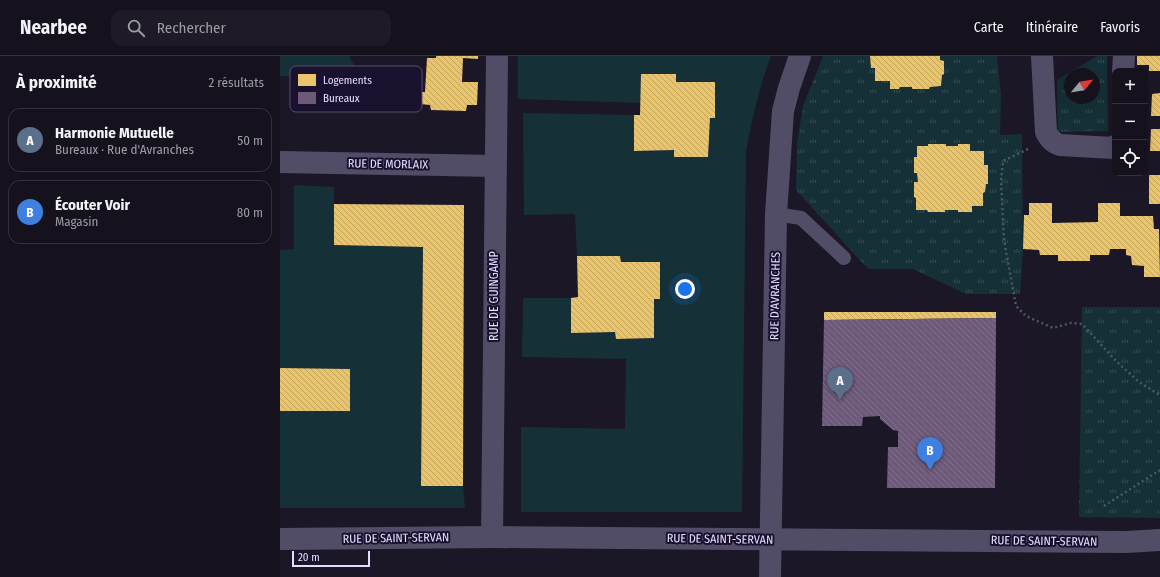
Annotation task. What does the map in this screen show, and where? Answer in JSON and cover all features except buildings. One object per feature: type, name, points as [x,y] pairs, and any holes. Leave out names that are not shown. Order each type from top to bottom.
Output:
[{"type":"street","name":"RUE DE GUINGAMP","points":[[492,537],[497,56]]},
{"type":"street","name":"RUE D'AVRANCHES","points":[[770,577],[776,214],[783,111],[800,56]]},
{"type":"street","points":[[1042,56],[1046,132],[1050,139],[1054,143],[1060,145],[1112,148]]},
{"type":"street","points":[[1123,68],[1124,56]]},
{"type":"street","name":"RUE DE MORLAIX","points":[[280,162],[495,166]]},
{"type":"street","name":"RUE DE SAINT-SERVAN","points":[[280,539],[492,537],[1126,542],[1160,540]]},
{"type":"lane","points":[[776,214],[801,218],[844,258]]},
{"type":"path","points":[[1050,139],[1003,161],[1001,182],[1004,240],[1016,306],[1026,316],[1053,328],[1071,323],[1082,324],[1116,361],[1139,382],[1160,395]]},
{"type":"path","points":[[1104,506],[1160,470]]},
{"type":"green space","points":[[280,56],[349,56],[355,66],[290,66],[290,76],[280,76]]},
{"type":"green space","points":[[518,56],[771,56],[756,104],[746,152],[742,512],[521,512],[521,427],[625,429],[626,359],[522,357],[523,298],[571,298],[571,332],[615,332],[616,339],[654,338],[654,299],[660,298],[660,262],[621,262],[620,256],[577,256],[575,214],[524,215],[523,113],[634,115],[634,151],[674,150],[674,157],[708,157],[710,118],[715,117],[715,82],[676,82],[676,74],[642,74],[641,103],[518,99]]},
{"type":"green space","points":[[823,56],[997,56],[1001,96],[1000,135],[1022,134],[1023,249],[1020,294],[966,294],[913,269],[868,269],[796,190],[797,143],[803,106]]},
{"type":"green space","points":[[1097,56],[1107,56],[1108,131],[1058,132],[1057,80],[1064,76],[1064,104],[1100,104],[1100,68],[1077,68]]},
{"type":"green space","points":[[294,185],[334,187],[334,245],[423,247],[421,485],[463,486],[465,508],[280,508],[280,411],[350,411],[350,369],[280,368],[280,250],[294,249]]},
{"type":"green space","points":[[1082,307],[1160,307],[1160,518],[1079,517]]},
{"type":"place","name":"Harmonie Mutuelle","points":[[840,400]]},
{"type":"place","name":"Écouter Voir","points":[[930,470]]}]
